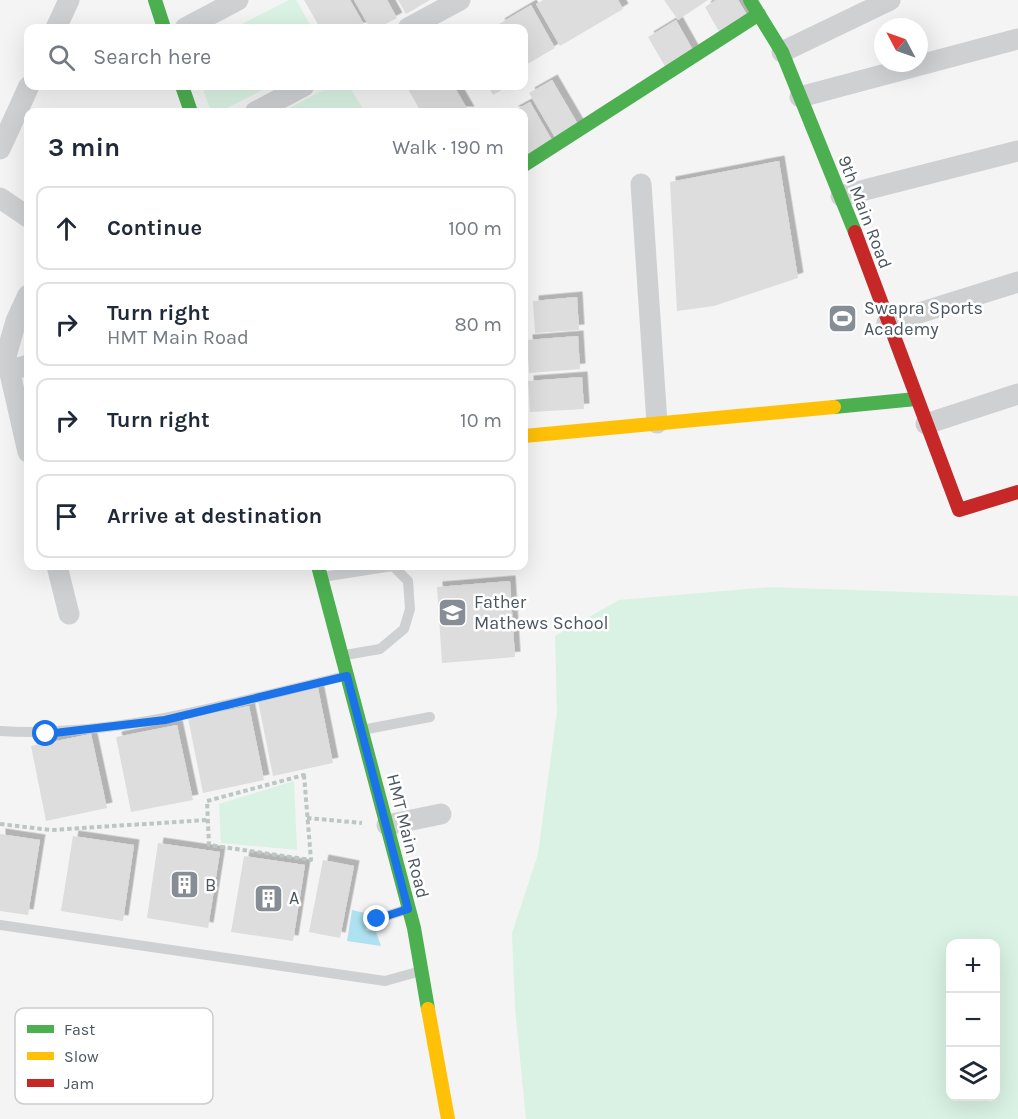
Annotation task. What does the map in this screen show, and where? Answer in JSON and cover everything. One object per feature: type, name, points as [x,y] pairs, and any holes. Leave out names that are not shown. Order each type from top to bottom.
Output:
[{"type":"street","points":[[58,24],[69,0]]},
{"type":"street","points":[[155,0],[163,24]]},
{"type":"street","points":[[193,24],[238,0]]},
{"type":"street","points":[[415,24],[460,0]]},
{"type":"street","name":"9th Main Road","points":[[750,0],[782,52],[841,196],[959,510],[1018,492]]},
{"type":"street","points":[[782,52],[890,0]]},
{"type":"street","points":[[528,162],[759,14]]},
{"type":"street","points":[[800,97],[1018,39]]},
{"type":"street","points":[[0,149],[27,90]]},
{"type":"street","points":[[183,90],[190,108]]},
{"type":"street","points":[[263,108],[296,90]]},
{"type":"street","points":[[841,196],[1018,151]]},
{"type":"street","points":[[641,184],[657,423]]},
{"type":"street","points":[[0,198],[24,214]]},
{"type":"street","points":[[887,323],[1018,282]]},
{"type":"street","points":[[24,304],[16,321],[6,356],[19,368],[24,415]]},
{"type":"street","points":[[926,424],[1018,393]]},
{"type":"street","points":[[528,436],[916,399]]},
{"type":"street","points":[[58,570],[69,614]]},
{"type":"street","name":"HMT Main Road","points":[[320,572],[408,909],[448,1119]]},
{"type":"street","points":[[387,825],[441,814]]},
{"type":"lane","points":[[320,572],[344,570]]},
{"type":"lane","points":[[342,656],[380,649],[404,629],[410,609],[408,581],[397,570]]},
{"type":"lane","points":[[0,731],[46,734],[165,720],[347,676]]},
{"type":"lane","points":[[362,730],[430,717]]},
{"type":"lane","points":[[377,919],[408,909]]},
{"type":"lane","points":[[0,925],[385,981],[421,971]]},
{"type":"path","points":[[303,775],[312,860],[209,845],[207,820],[207,801],[303,775]]},
{"type":"path","points":[[308,818],[387,825]]},
{"type":"path","points":[[0,824],[51,830],[207,820]]},
{"type":"green space","points":[[289,0],[296,0],[310,24],[242,24]]},
{"type":"green space","points":[[203,90],[262,90],[227,108],[210,108]]},
{"type":"green space","points":[[323,90],[351,90],[363,108],[290,108]]},
{"type":"green space","points":[[771,587],[1018,596],[1018,1119],[526,1119],[515,1008],[512,933],[538,854],[557,711],[555,636],[619,600]]},
{"type":"green space","points":[[294,781],[297,850],[221,843],[219,804]]},
{"type":"water","points":[[352,910],[369,914],[366,930],[376,932],[381,946],[347,941]]},
{"type":"building","points":[[304,0],[350,0],[364,24],[318,24]]},
{"type":"building","points":[[354,0],[387,0],[397,18],[386,24],[368,24]]},
{"type":"building","points":[[398,0],[430,0],[406,14]]},
{"type":"building","points":[[544,0],[618,0],[623,9],[560,46],[536,4]]},
{"type":"building","points":[[664,0],[708,0],[678,20]]},
{"type":"building","points":[[716,0],[738,0],[749,18],[721,35],[705,7]]},
{"type":"building","points":[[531,5],[555,48],[528,64],[528,24],[499,24]]},
{"type":"building","points":[[676,20],[694,52],[666,68],[648,37]]},
{"type":"building","points":[[552,80],[579,126],[556,139],[529,93]]},
{"type":"building","points":[[409,90],[456,90],[467,108],[419,108]]},
{"type":"building","points":[[490,90],[502,90],[493,95]]},
{"type":"building","points":[[530,102],[553,142],[529,156],[528,108],[519,108]]},
{"type":"building","points":[[779,161],[798,278],[714,306],[677,311],[670,182]]},
{"type":"building","points":[[577,297],[579,330],[535,333],[533,301]]},
{"type":"building","points":[[578,336],[580,369],[529,373],[528,340]]},
{"type":"building","points":[[582,377],[584,409],[530,412],[528,381]]},
{"type":"building","points":[[510,581],[515,657],[442,663],[437,587]]},
{"type":"building","points":[[318,688],[333,763],[273,776],[258,701]]},
{"type":"building","points":[[249,706],[264,780],[203,793],[188,718]]},
{"type":"building","points":[[177,725],[193,800],[131,812],[116,737]]},
{"type":"building","points":[[91,734],[107,808],[46,821],[31,746]]},
{"type":"building","points":[[0,834],[40,840],[28,915],[0,911]]},
{"type":"building","points":[[73,836],[134,845],[123,921],[61,911]]},
{"type":"building","name":"B","points":[[158,843],[220,852],[208,928],[147,918]]},
{"type":"building","name":"A","points":[[244,856],[305,865],[293,941],[231,932]]},
{"type":"building","points":[[323,860],[354,866],[340,938],[309,932]]},
{"type":"traffic: fast","points":[[155,0],[163,24]]},
{"type":"traffic: fast","points":[[750,0],[782,52],[855,232]]},
{"type":"traffic: fast","points":[[528,162],[759,14]]},
{"type":"traffic: fast","points":[[183,90],[190,108]]},
{"type":"traffic: fast","points":[[834,407],[916,399]]},
{"type":"traffic: fast","points":[[319,570],[414,928],[428,1009]]},
{"type":"traffic: slow","points":[[528,436],[834,407]]},
{"type":"traffic: slow","points":[[428,1009],[448,1119]]},
{"type":"traffic: jam","points":[[855,232],[959,510],[1018,492]]},
{"type":"place","name":"Swapra Sports Academy","points":[[843,318]]},
{"type":"place","name":"Father Mathews School","points":[[453,612]]},
{"type":"place","name":"B","points":[[184,885]]},
{"type":"place","name":"A","points":[[268,898]]},
{"type":"route","points":[[46,734],[165,720],[347,676],[408,909],[377,919]]}]
